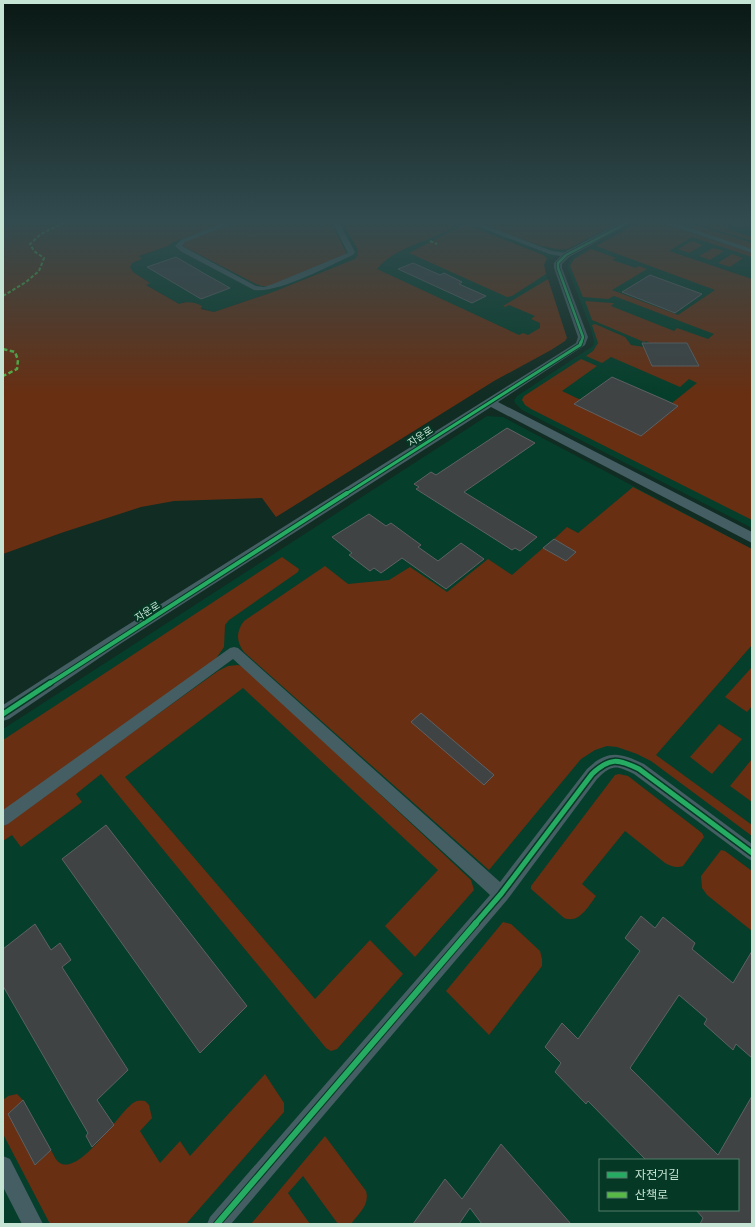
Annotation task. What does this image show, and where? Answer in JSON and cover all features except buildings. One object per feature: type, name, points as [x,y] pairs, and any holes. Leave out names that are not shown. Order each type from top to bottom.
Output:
[{"type":"street","points":[[239,280],[254,288],[264,289],[290,280]]},
{"type":"street","name":"자운로","points":[[3,714],[115,640],[570,352],[582,342],[583,337],[562,280]]},
{"type":"street","points":[[490,402],[752,538]]},
{"type":"street","points":[[3,819],[234,652],[501,894]]},
{"type":"street","points":[[217,1224],[501,894],[592,774],[602,764],[611,760],[624,762],[639,769],[752,853]]},
{"type":"street","points":[[3,1166],[33,1224]]},
{"type":"shaded area","points":[[3,280],[146,280],[150,283],[146,285],[179,304],[185,302],[194,303],[202,306],[201,309],[214,312],[302,280],[401,280],[519,335],[523,333],[528,335],[540,328],[540,323],[531,319],[535,316],[509,305],[505,307],[503,306],[546,280],[548,280],[567,338],[565,341],[494,381],[276,517],[262,498],[174,501],[141,507],[3,554]]},
{"type":"shaded area","points":[[146,280],[548,280],[567,338],[551,350],[496,325],[273,292],[214,312],[184,302],[179,304],[145,284],[149,282]]},
{"type":"shaded area","points":[[249,280],[284,280],[270,286],[256,284]]},
{"type":"shaded area","points":[[470,280],[536,280],[512,296],[507,297]]},
{"type":"shaded area","points":[[572,280],[752,280],[752,528],[522,410],[515,403],[514,400],[517,396],[593,346],[594,341],[591,329]]},
{"type":"shaded area","points":[[576,280],[628,280],[612,290],[678,315],[715,290],[689,280],[752,280],[752,520],[531,409],[525,405],[522,400],[524,396],[581,359],[597,366],[562,391],[581,400],[575,404],[641,436],[678,406],[672,403],[697,383],[689,379],[680,387],[611,357],[602,363],[586,356],[593,351],[598,343],[592,325],[595,324],[625,337],[631,345],[644,347],[652,366],[699,366],[687,343],[644,342],[592,320],[585,301],[614,303],[611,306],[674,331],[677,328],[708,339],[714,334],[614,296],[608,299],[583,297]]},
{"type":"shaded area","points":[[487,416],[503,417],[752,549],[752,1224],[3,1224],[3,729]]},
{"type":"shaded area","points":[[633,487],[752,549],[752,645],[656,755],[752,825],[752,836],[651,761],[617,747],[607,746],[595,750],[581,759],[489,870],[241,648],[238,640],[238,633],[244,621],[325,566],[348,584],[389,580],[410,567],[447,592],[488,559],[512,575],[543,548],[566,561],[576,552],[554,539],[567,527],[578,533]]},
{"type":"shaded area","points":[[282,557],[299,569],[298,572],[229,620],[225,625],[224,647],[215,660],[3,812],[3,740]]},
{"type":"shaded area","points":[[238,665],[245,667],[471,880],[474,890],[415,957],[385,926],[438,870],[243,688],[125,777],[315,999],[370,940],[403,974],[337,1049],[331,1051],[326,1048],[101,774],[76,794],[82,802],[21,847],[12,835],[3,841],[3,825],[218,671],[228,666]]},
{"type":"shaded area","points":[[752,667],[752,706],[747,712],[725,697]]},
{"type":"shaded area","points":[[719,724],[742,739],[712,774],[690,757]]},
{"type":"shaded area","points":[[752,759],[752,802],[730,786]]},
{"type":"shaded area","points":[[619,774],[628,776],[702,833],[704,837],[683,866],[677,867],[665,863],[625,831],[582,884],[596,896],[579,917],[574,919],[564,918],[531,889],[531,886],[615,775]]},
{"type":"shaded area","points":[[721,850],[725,851],[752,871],[752,931],[707,895],[702,888],[701,876]]},
{"type":"shaded area","points":[[503,922],[511,924],[540,951],[542,966],[489,1035],[446,991]]},
{"type":"shaded area","points":[[265,1074],[284,1103],[284,1112],[186,1224],[50,1224],[3,1134],[3,1100],[8,1096],[17,1094],[23,1100],[8,1114],[35,1165],[51,1150],[58,1162],[62,1164],[70,1164],[80,1159],[90,1151],[127,1109],[133,1103],[140,1100],[145,1101],[149,1105],[152,1118],[140,1131],[160,1163],[180,1141],[190,1156]]},
{"type":"shaded area","points":[[325,1136],[366,1191],[367,1196],[365,1205],[351,1224],[338,1224],[303,1176],[288,1193],[310,1224],[251,1224]]},
{"type":"marked path","points":[[3,296],[28,280]]},
{"type":"marked path","points":[[3,349],[15,352],[18,360],[17,369],[3,376]]},
{"type":"cycle path","points":[[3,714],[115,640],[580,345],[583,337],[562,280]]},
{"type":"cycle path","points":[[217,1224],[501,894],[598,768],[609,761],[614,760],[625,762],[639,769],[752,853]]}]
